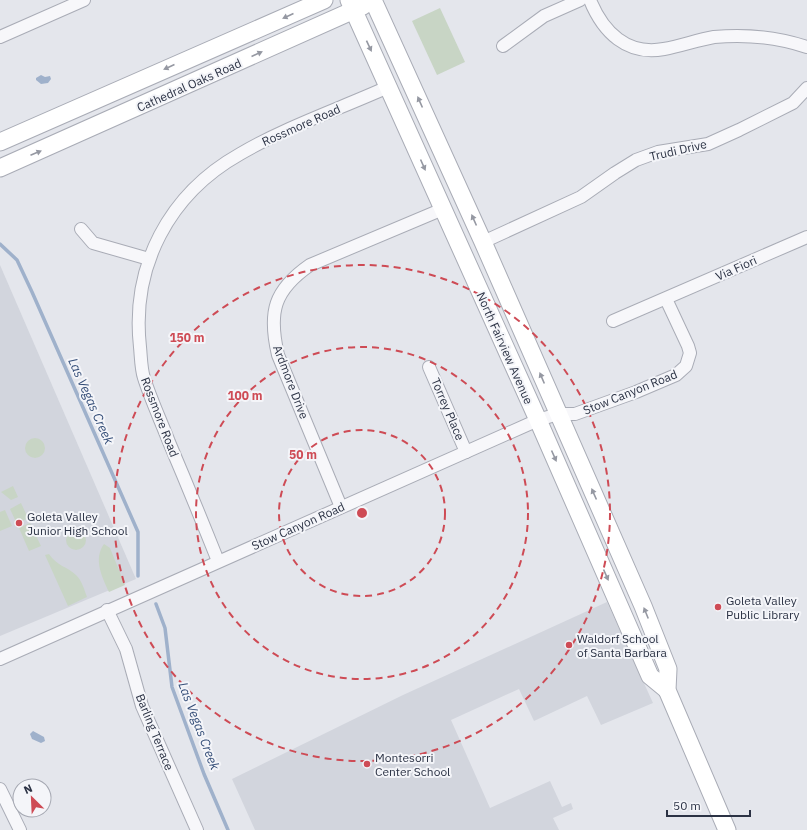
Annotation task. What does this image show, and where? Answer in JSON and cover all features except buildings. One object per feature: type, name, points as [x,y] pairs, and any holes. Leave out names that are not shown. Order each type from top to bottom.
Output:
[{"type":"main road","name":"Cathedral Oaks Road","points":[[0,142],[324,0]]},
{"type":"main road","name":"Cathedral Oaks Road","points":[[0,168],[351,5],[375,1]]},
{"type":"main road","name":"North Fairview Avenue","points":[[375,1],[643,606],[668,669],[667,690],[727,830]]},
{"type":"main road","name":"North Fairview Avenue","points":[[351,5],[538,420],[650,676],[667,690]]},
{"type":"street","points":[[0,37],[84,0]]},
{"type":"street","points":[[503,46],[544,16],[580,0]]},
{"type":"street","points":[[590,0],[597,17],[605,28],[629,46],[649,50],[663,49],[693,41],[739,36],[789,41],[807,47]]},
{"type":"street","name":"Rossmore Road","points":[[218,561],[144,377],[138,309],[142,283],[149,259],[170,218],[190,194],[219,167],[239,154],[263,142],[388,87]]},
{"type":"street","name":"Trudi Drive","points":[[483,242],[581,198],[615,173],[636,160],[658,152],[708,144],[739,130],[793,103],[807,88]]},
{"type":"street","name":"Ardmore Drive","points":[[341,507],[278,355],[273,334],[277,301],[284,287],[295,276],[310,265],[443,209]]},
{"type":"street","points":[[81,229],[93,243],[149,259]]},
{"type":"street","name":"Via Fiori","points":[[613,321],[807,237]]},
{"type":"street","name":"Stow Canyon Road","points":[[0,659],[107,610],[538,420],[558,414],[575,414],[616,400],[676,374],[686,366],[690,353],[666,299]]},
{"type":"street","name":"Torrey Place","points":[[429,367],[466,452]]},
{"type":"street","name":"Barling Terrace","points":[[107,610],[126,649],[142,706],[197,830]]},
{"type":"street","points":[[0,789],[20,830]]},
{"type":"shaded area","points":[[0,265],[136,579],[0,636]]},
{"type":"shaded area","name":"Montesorri Center School","points":[[607,602],[653,703],[601,725],[587,696],[534,721],[519,689],[451,720],[490,808],[550,781],[562,807],[571,803],[573,809],[553,818],[559,830],[255,830],[232,779],[403,695]]},
{"type":"green space","points":[[440,8],[465,62],[437,75],[412,21]]},
{"type":"green space","points":[[35,438],[42,441],[45,448],[42,455],[35,458],[28,455],[25,448],[28,441]]},
{"type":"green space","points":[[13,486],[18,497],[11,500],[1,492]]},
{"type":"green space","points":[[21,503],[28,518],[17,524],[10,509]]},
{"type":"green space","points":[[5,510],[12,526],[0,531],[0,512]]},
{"type":"green space","points":[[30,523],[41,546],[29,551],[19,528]]},
{"type":"green space","points":[[76,530],[83,533],[86,540],[83,547],[76,550],[69,547],[66,540],[69,533]]},
{"type":"green space","points":[[104,544],[110,548],[125,585],[109,592],[101,574],[99,562],[99,556]]},
{"type":"green space","points":[[49,554],[58,564],[78,577],[83,585],[87,597],[68,606],[45,555]]},
{"type":"water","points":[[41,75],[45,77],[50,76],[51,79],[48,83],[41,84],[36,80],[36,78]]},
{"type":"water","points":[[33,731],[44,737],[45,741],[41,743],[32,739],[30,734]]},
{"type":"waterway","name":"Las Vegas Creek","points":[[0,244],[17,260],[138,532],[138,576]]},
{"type":"waterway","name":"Las Vegas Creek","points":[[156,604],[165,628],[172,687],[204,774],[228,830]]},
{"type":"place","name":"Goleta Valley Junior High School","points":[[19,523]]},
{"type":"place","name":"Goleta Valley Public Library","points":[[718,607]]},
{"type":"place","name":"Waldorf School of Santa Barbara","points":[[569,645]]},
{"type":"place","name":"Montesorri Center School","points":[[367,764]]}]
